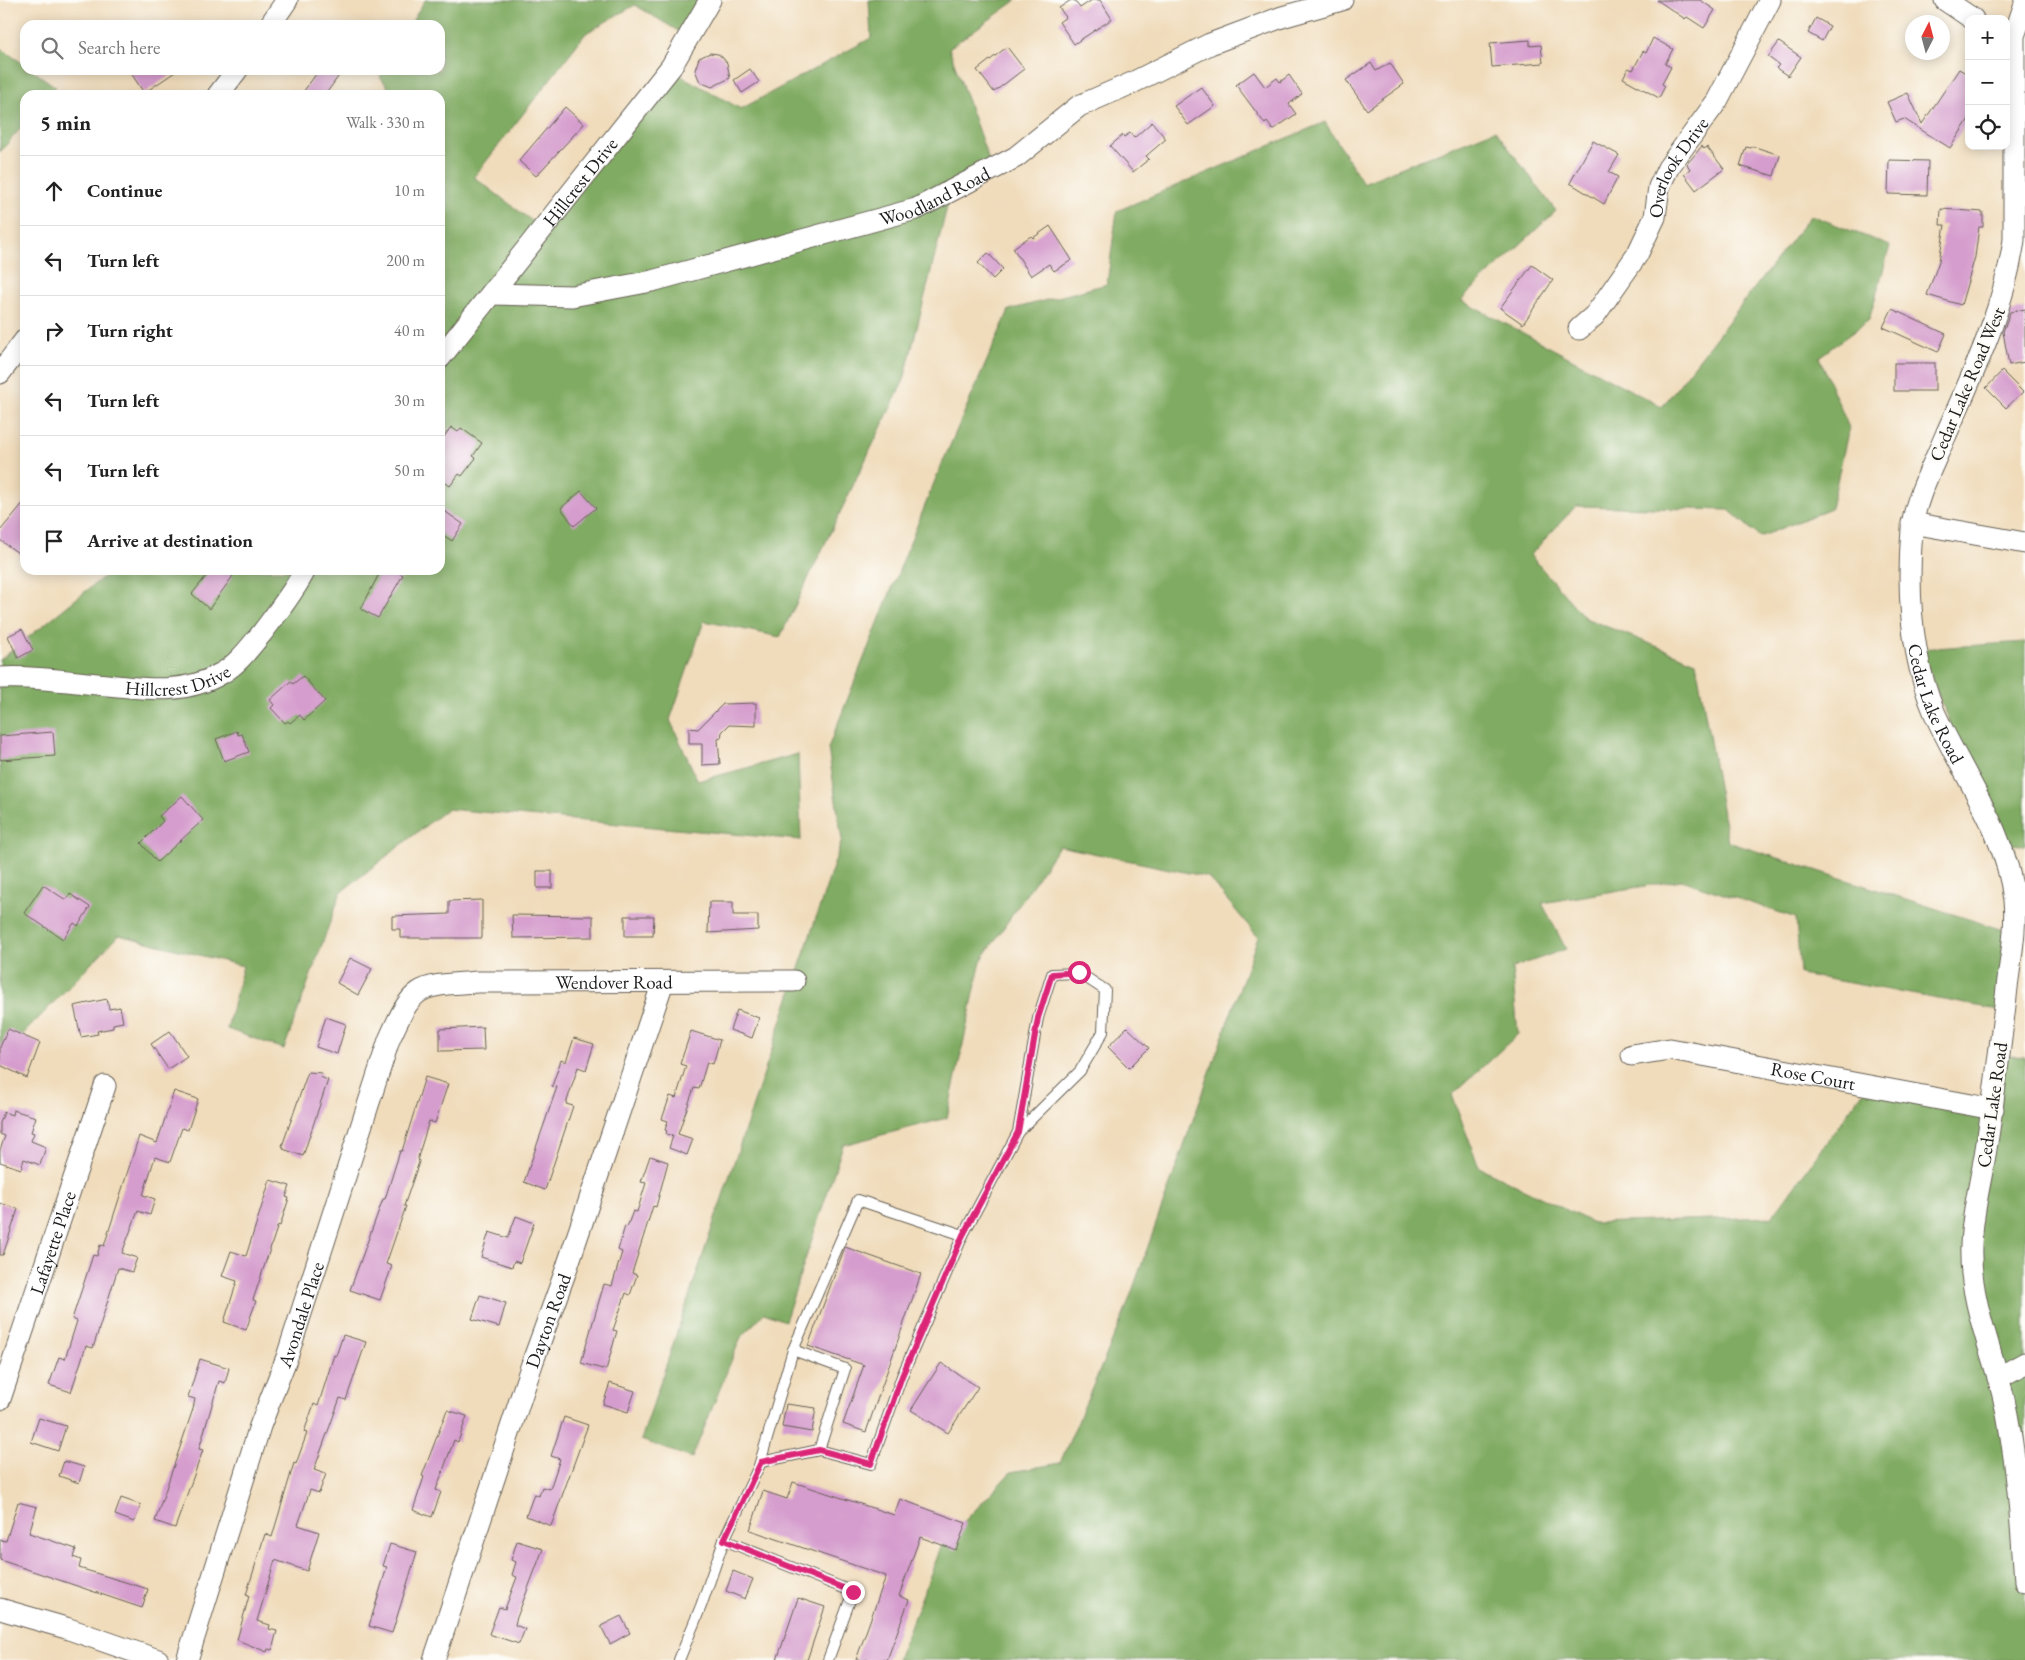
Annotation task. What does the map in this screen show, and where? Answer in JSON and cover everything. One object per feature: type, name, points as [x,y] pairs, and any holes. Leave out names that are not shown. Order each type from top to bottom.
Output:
[{"type":"street","points":[[273,20],[287,0]]},
{"type":"street","name":"Hillcrest Drive","points":[[445,352],[671,67],[710,0]]},
{"type":"street","name":"Woodland Road","points":[[491,294],[572,296],[643,282],[916,209],[1016,157],[1078,106],[1132,83],[1210,44],[1282,17],[1342,0]]},
{"type":"street","name":"Overlook Drive","points":[[1579,329],[1595,315],[1636,254],[1655,217],[1659,187],[1668,168],[1717,101],[1770,0]]},
{"type":"street","points":[[1945,0],[1967,15]]},
{"type":"street","name":"Cedar Lake Road West","points":[[1912,523],[1926,480],[2000,305],[2009,273],[2014,240],[2010,44],[2025,4]]},
{"type":"street","points":[[222,90],[233,75]]},
{"type":"street","points":[[0,372],[20,346]]},
{"type":"street","points":[[1912,523],[2025,543]]},
{"type":"street","name":"Cedar Lake Road","points":[[1912,523],[1908,590],[1915,647],[1923,679],[1938,718],[1997,835],[2008,867],[2014,900],[2014,933],[1993,1108],[1974,1213],[1971,1246],[1972,1279],[1978,1312],[1998,1378],[2012,1444],[2020,1509],[2025,1582]]},
{"type":"street","name":"Hillcrest Drive","points":[[0,678],[26,677],[152,690],[177,689],[201,684],[223,673],[242,657],[271,621],[302,575]]},
{"type":"street","name":"Wendover Road","points":[[434,985],[478,982],[794,981]]},
{"type":"street","name":"Dayton Road","points":[[434,1660],[532,1362],[565,1273],[663,982]]},
{"type":"street","name":"Avondale Place","points":[[187,1660],[260,1426],[287,1356],[389,1040],[403,1008],[416,992],[434,985]]},
{"type":"street","name":"Rose Court","points":[[1632,1055],[1670,1049],[1993,1108]]},
{"type":"street","name":"Lafayette Place","points":[[0,1399],[105,1086]]},
{"type":"street","points":[[1998,1378],[2025,1363]]},
{"type":"street","points":[[0,1608],[66,1628],[158,1660]]},
{"type":"lane","points":[[679,1660],[701,1606],[724,1540],[761,1462],[819,1450],[871,1464],[902,1376],[963,1235],[1018,1132],[1080,1071],[1103,1032],[1105,990],[1079,972],[1052,974],[1038,1018],[1018,1132]]},
{"type":"lane","points":[[758,1467],[793,1350],[858,1200],[963,1235]]},
{"type":"lane","points":[[793,1350],[846,1369],[819,1450]]},
{"type":"lane","points":[[724,1540],[853,1592],[828,1660]]},
{"type":"green space","points":[[425,0],[715,0],[690,38],[635,5],[586,33],[474,177],[540,227],[667,68],[741,109],[871,38],[869,0],[1017,0],[949,48],[994,175],[949,199],[904,380],[780,637],[704,621],[670,720],[698,781],[798,754],[801,840],[447,809],[341,892],[284,1049],[227,1029],[243,966],[119,935],[0,1058],[0,660],[106,575],[445,575],[445,90],[390,90],[380,77],[381,75],[445,75],[445,20],[413,20]]},
{"type":"green space","points":[[0,48],[20,62],[20,75],[39,75],[56,87],[53,90],[20,90],[20,129],[0,152]]},
{"type":"green space","points":[[1325,122],[1363,183],[1495,130],[1556,211],[1461,300],[1662,407],[1811,215],[1890,246],[1869,320],[1819,357],[1849,428],[1831,508],[1760,537],[1729,510],[1576,506],[1530,555],[1585,618],[1696,662],[1728,842],[2009,932],[1999,1010],[1800,974],[1796,918],[1681,880],[1542,903],[1566,949],[1512,968],[1518,1034],[1452,1095],[1479,1167],[1593,1223],[1772,1217],[1871,1081],[1986,1101],[1992,1055],[2025,1057],[2025,1660],[897,1660],[942,1545],[1011,1472],[1060,1463],[1125,1311],[1258,937],[1208,877],[1059,846],[981,961],[947,1118],[843,1145],[785,1321],[764,1313],[740,1339],[692,1458],[641,1440],[842,840],[828,748],[938,473],[1009,310],[1107,284],[1117,211]]},
{"type":"green space","points":[[2025,642],[2025,845],[1999,844],[1920,649]]},
{"type":"building","points":[[1074,0],[1080,8],[1092,0],[1100,0],[1112,19],[1074,44],[1059,22],[1066,17],[1059,8]]},
{"type":"building","points":[[1657,0],[1700,0],[1715,10],[1704,28],[1687,17],[1685,19]]},
{"type":"building","points":[[1816,18],[1830,26],[1822,41],[1808,33]]},
{"type":"building","points":[[1653,38],[1673,49],[1665,64],[1671,67],[1662,84],[1665,86],[1659,98],[1623,78],[1628,68],[1633,70],[1643,51],[1646,53]]},
{"type":"building","points":[[1530,40],[1530,46],[1541,45],[1543,63],[1492,67],[1490,43]]},
{"type":"building","points":[[1779,42],[1801,57],[1788,76],[1776,68],[1779,65],[1768,57]]},
{"type":"building","points":[[1007,47],[1024,69],[994,92],[977,70]]},
{"type":"building","points":[[710,53],[718,54],[727,63],[730,78],[712,87],[700,82],[695,70],[699,58]]},
{"type":"building","points":[[1371,63],[1376,71],[1390,63],[1404,84],[1367,110],[1346,80]]},
{"type":"building","points":[[750,69],[759,82],[742,93],[734,80]]},
{"type":"building","points":[[1959,69],[1965,73],[1965,125],[1950,148],[1904,119],[1896,122],[1887,102],[1908,93],[1922,124]]},
{"type":"building","points":[[1254,72],[1265,87],[1277,78],[1280,82],[1289,75],[1302,94],[1289,104],[1296,114],[1273,130],[1267,122],[1265,124],[1236,85]]},
{"type":"building","points":[[132,75],[171,75],[148,90],[142,90]]},
{"type":"building","points":[[315,75],[339,75],[329,90],[305,90]]},
{"type":"building","points":[[1201,87],[1215,106],[1188,125],[1174,106]]},
{"type":"building","points":[[565,107],[584,124],[536,176],[519,161]]},
{"type":"building","points":[[1152,122],[1166,139],[1146,156],[1149,159],[1133,172],[1110,146],[1123,135],[1124,137],[1130,133],[1134,138]]},
{"type":"building","points":[[1593,141],[1619,155],[1609,172],[1618,177],[1604,204],[1570,183]]},
{"type":"building","points":[[1702,146],[1704,149],[1707,147],[1724,169],[1696,190],[1684,174],[1690,169],[1687,164]]},
{"type":"building","points":[[1752,146],[1780,155],[1774,176],[1740,166],[1746,147],[1751,148]]},
{"type":"building","points":[[1889,160],[1928,161],[1927,195],[1888,194]]},
{"type":"building","points":[[1941,209],[1983,212],[1983,227],[1979,227],[1975,257],[1961,305],[1927,295],[1939,261],[1945,225],[1940,225]]},
{"type":"building","points":[[1050,226],[1072,260],[1054,271],[1049,264],[1031,276],[1013,248],[1031,236],[1033,238]]},
{"type":"building","points":[[988,253],[1003,269],[993,279],[978,263]]},
{"type":"building","points":[[1532,265],[1553,280],[1523,324],[1500,308]]},
{"type":"building","points":[[1892,309],[1946,334],[1938,352],[1883,327]]},
{"type":"building","points":[[2025,309],[2025,362],[2009,365],[2003,332],[2010,312]]},
{"type":"building","points":[[1894,363],[1935,363],[1935,391],[1894,391]]},
{"type":"building","points":[[2002,371],[2023,392],[2006,408],[1986,388]]},
{"type":"building","points":[[451,427],[458,432],[461,428],[482,443],[473,456],[476,458],[462,476],[459,474],[450,486],[445,482],[445,435]]},
{"type":"building","points":[[581,491],[596,508],[574,526],[561,508]]},
{"type":"building","points":[[20,507],[20,554],[0,540],[0,531]]},
{"type":"building","points":[[445,511],[463,524],[452,541],[445,536]]},
{"type":"building","points":[[207,575],[233,576],[209,609],[192,594]]},
{"type":"building","points":[[378,575],[403,575],[378,618],[361,609]]},
{"type":"building","points":[[22,629],[33,650],[18,658],[8,636]]},
{"type":"building","points":[[303,676],[325,701],[304,720],[300,715],[290,723],[288,721],[285,723],[271,708],[274,705],[270,700],[291,681],[293,684]]},
{"type":"building","points":[[756,703],[756,726],[729,725],[722,732],[721,738],[718,739],[720,764],[702,765],[702,744],[689,744],[689,728],[698,729],[723,704]]},
{"type":"building","points":[[237,731],[238,735],[242,734],[249,752],[224,761],[216,739]]},
{"type":"building","points":[[53,732],[55,756],[0,760],[0,736]]},
{"type":"building","points":[[182,796],[203,820],[157,862],[141,843],[163,821],[159,816]]},
{"type":"building","points":[[537,871],[552,871],[552,888],[537,888]]},
{"type":"building","points":[[43,885],[66,900],[70,894],[90,907],[78,926],[74,923],[63,939],[24,913]]},
{"type":"building","points":[[482,900],[482,938],[400,938],[400,929],[392,929],[392,916],[449,914],[449,901]]},
{"type":"building","points":[[709,902],[733,902],[733,915],[758,915],[758,930],[708,933]]},
{"type":"building","points":[[512,915],[593,916],[593,937],[513,938]]},
{"type":"building","points":[[625,916],[654,916],[653,936],[625,936]]},
{"type":"building","points":[[350,958],[372,969],[358,995],[337,983]]},
{"type":"building","points":[[107,999],[109,1009],[120,1007],[123,1022],[113,1024],[113,1028],[97,1031],[98,1034],[81,1037],[74,1006]]},
{"type":"building","points":[[737,1010],[759,1018],[752,1038],[730,1030]]},
{"type":"building","points":[[326,1017],[346,1024],[337,1054],[316,1047]]},
{"type":"building","points":[[483,1027],[484,1050],[440,1051],[440,1029]]},
{"type":"building","points":[[1127,1027],[1149,1048],[1129,1068],[1108,1047]]},
{"type":"building","points":[[8,1029],[40,1043],[27,1078],[0,1065],[0,1047]]},
{"type":"building","points":[[170,1031],[187,1056],[168,1069],[151,1044]]},
{"type":"building","points":[[691,1031],[720,1040],[713,1064],[707,1062],[699,1089],[694,1088],[678,1134],[693,1139],[687,1155],[669,1148],[673,1136],[666,1134],[667,1131],[665,1130],[668,1121],[662,1119],[670,1096],[676,1098],[686,1066],[680,1064]]},
{"type":"building","points":[[574,1038],[594,1044],[586,1070],[578,1067],[566,1104],[573,1106],[545,1190],[524,1182],[557,1087],[552,1086],[561,1060],[566,1062]]},
{"type":"building","points":[[308,1072],[322,1073],[320,1077],[328,1080],[303,1156],[283,1149],[284,1147],[282,1146]]},
{"type":"building","points":[[425,1077],[448,1084],[435,1123],[429,1121],[418,1157],[419,1162],[404,1206],[406,1206],[386,1264],[392,1266],[380,1300],[350,1290],[383,1199],[385,1199],[400,1151],[402,1151]]},
{"type":"building","points":[[174,1091],[198,1099],[188,1130],[182,1128],[170,1162],[155,1157],[143,1195],[155,1199],[150,1215],[138,1211],[122,1253],[137,1258],[132,1272],[118,1268],[93,1348],[86,1346],[71,1392],[49,1385],[59,1357],[65,1359],[77,1321],[72,1319],[93,1255],[97,1256],[100,1245],[104,1246],[139,1136],[157,1143]]},
{"type":"building","points":[[13,1110],[36,1117],[31,1132],[34,1133],[31,1141],[46,1147],[40,1165],[24,1159],[21,1169],[0,1162],[0,1150],[5,1136],[0,1134],[0,1123],[4,1112],[12,1115]]},
{"type":"building","points":[[650,1156],[668,1162],[656,1207],[653,1206],[632,1273],[637,1275],[630,1295],[626,1293],[613,1330],[617,1331],[606,1370],[581,1363],[604,1284],[612,1286],[622,1252],[618,1250],[625,1226],[627,1227],[633,1211],[637,1212],[646,1183],[641,1182]]},
{"type":"building","points":[[270,1180],[290,1186],[286,1197],[289,1198],[253,1300],[256,1301],[246,1330],[224,1322],[237,1281],[222,1276],[231,1251],[246,1256]]},
{"type":"building","points":[[0,1203],[18,1209],[3,1255],[0,1255]]},
{"type":"building","points":[[516,1216],[534,1223],[520,1263],[514,1261],[512,1267],[481,1257],[489,1232],[508,1238]]},
{"type":"building","points":[[845,1247],[921,1274],[866,1432],[843,1424],[864,1365],[808,1346]]},
{"type":"building","points":[[480,1295],[506,1303],[499,1327],[472,1319]]},
{"type":"building","points":[[343,1335],[366,1342],[346,1400],[340,1398],[314,1470],[326,1474],[319,1493],[310,1490],[298,1525],[319,1532],[307,1571],[275,1560],[257,1621],[270,1625],[269,1629],[277,1631],[272,1650],[268,1649],[267,1652],[237,1640],[249,1596],[246,1595],[265,1534],[272,1537],[294,1463],[296,1464],[307,1433],[304,1432],[314,1404],[318,1406],[334,1355],[336,1356]]},
{"type":"building","points":[[200,1359],[229,1368],[225,1383],[219,1381],[199,1449],[203,1450],[175,1528],[155,1521],[193,1409],[195,1399],[188,1397]]},
{"type":"building","points":[[941,1363],[978,1387],[948,1433],[911,1410]]},
{"type":"building","points":[[610,1383],[635,1391],[628,1412],[603,1404]]},
{"type":"building","points":[[786,1404],[816,1408],[812,1432],[782,1427]]},
{"type":"building","points":[[447,1410],[467,1416],[458,1442],[454,1440],[436,1490],[441,1492],[432,1517],[413,1510],[424,1477],[422,1476]]},
{"type":"building","points":[[564,1417],[588,1425],[551,1526],[526,1516],[534,1494],[539,1496],[542,1487],[550,1489],[560,1459],[551,1456]]},
{"type":"building","points":[[39,1418],[66,1426],[58,1451],[31,1442]]},
{"type":"building","points":[[64,1461],[84,1467],[79,1483],[59,1476]]},
{"type":"building","points":[[793,1482],[894,1515],[900,1499],[966,1523],[956,1550],[920,1537],[899,1596],[909,1600],[887,1660],[856,1660],[886,1576],[750,1530],[763,1491],[787,1499]]},
{"type":"building","points":[[121,1498],[141,1505],[134,1522],[115,1515]]},
{"type":"building","points":[[18,1502],[37,1507],[29,1533],[76,1549],[73,1557],[81,1560],[79,1568],[148,1589],[142,1608],[0,1560],[0,1540],[6,1541]]},
{"type":"building","points":[[517,1541],[543,1549],[516,1620],[515,1625],[525,1629],[519,1644],[489,1634],[499,1607],[505,1609],[517,1577],[512,1575],[516,1562],[511,1560]]},
{"type":"building","points":[[390,1544],[417,1552],[392,1633],[369,1626],[387,1567],[383,1566]]},
{"type":"building","points":[[733,1571],[753,1579],[745,1599],[726,1591]]},
{"type":"building","points":[[798,1598],[825,1607],[807,1660],[777,1660]]},
{"type":"building","points":[[621,1616],[630,1633],[610,1644],[601,1626]]},
{"type":"route","points":[[853,1592],[724,1540],[761,1462],[819,1450],[871,1464],[902,1376],[963,1235],[1018,1132],[1038,1018],[1052,974],[1079,972]]}]
